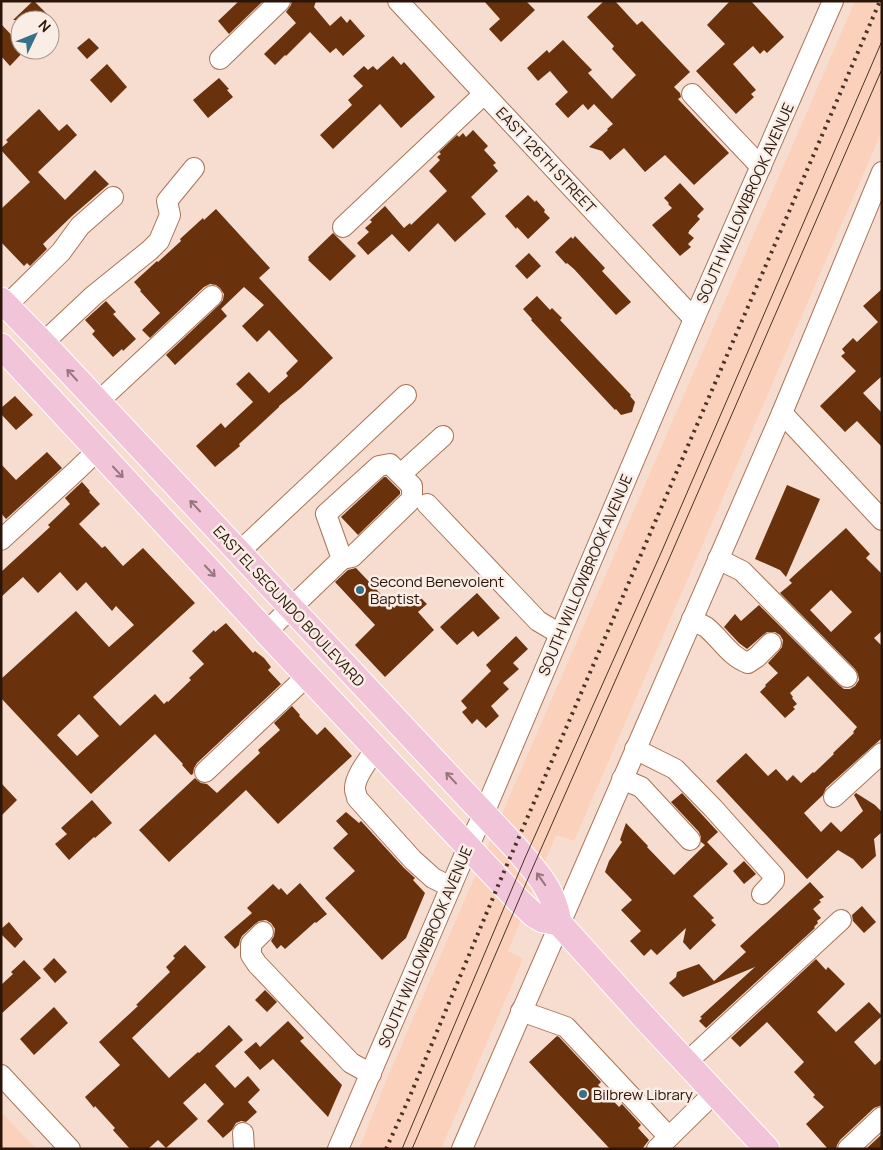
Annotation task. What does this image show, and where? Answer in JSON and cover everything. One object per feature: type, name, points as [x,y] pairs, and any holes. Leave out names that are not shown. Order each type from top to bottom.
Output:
[{"type":"main road","name":"EAST EL SEGUNDO BOULEVARD","points":[[4,303],[515,846],[544,881],[557,909],[559,923],[767,1149]]},
{"type":"main road","points":[[1,346],[518,900],[534,915],[543,920],[559,923]]},
{"type":"street","points":[[220,59],[280,1]]},
{"type":"street","name":"EAST 126TH STREET","points":[[398,1],[694,319]]},
{"type":"street","name":"SOUTH WILLOWBROOK AVENUE","points":[[338,1149],[484,813],[694,319],[833,1]]},
{"type":"street","points":[[343,227],[484,94]]},
{"type":"street","points":[[692,94],[761,167]]},
{"type":"street","points":[[43,343],[93,296],[159,241],[170,215],[167,201],[194,168]]},
{"type":"street","points":[[462,1149],[782,413],[882,172]]},
{"type":"street","points":[[4,303],[61,252],[80,226],[113,197]]},
{"type":"street","points":[[98,402],[212,296]]},
{"type":"street","points":[[239,552],[406,395]]},
{"type":"street","points":[[782,413],[882,520]]},
{"type":"street","points":[[401,474],[443,436]]},
{"type":"street","points":[[1,540],[98,450]]},
{"type":"street","points":[[266,632],[342,559],[352,557],[412,499],[412,486],[390,464],[378,466],[326,514],[342,559]]},
{"type":"street","points":[[427,504],[538,620],[560,634]]},
{"type":"street","points":[[718,559],[742,571],[847,677]]},
{"type":"street","points":[[692,620],[706,627],[734,655],[748,663],[771,643]]},
{"type":"street","points":[[205,772],[307,676]]},
{"type":"street","points":[[376,749],[362,769],[356,784],[357,798],[413,860],[433,878],[451,888]]},
{"type":"street","points":[[635,749],[675,769],[774,876],[774,882],[762,894]]},
{"type":"street","points":[[834,797],[882,753]]},
{"type":"street","points":[[622,779],[641,787],[690,840]]},
{"type":"street","points":[[686,1062],[841,920]]},
{"type":"street","points":[[263,932],[251,944],[251,955],[257,964],[351,1063],[370,1074]]},
{"type":"street","points":[[521,1011],[566,1027],[663,1143],[715,1092]]},
{"type":"street","points":[[1,1075],[70,1149]]},
{"type":"street","points":[[848,1149],[882,1117]]},
{"type":"shaded area","points":[[855,1],[882,1],[882,131],[574,841],[556,835],[508,951],[523,959],[441,1149],[359,1149],[389,1074]]},
{"type":"shaded area","points":[[1,1112],[36,1149],[1,1149]]},
{"type":"building","points":[[34,1],[43,10],[24,10]]},
{"type":"building","points":[[239,1],[263,1],[229,34],[218,21]]},
{"type":"building","points":[[292,1],[316,1],[314,7],[330,26],[341,16],[347,23],[350,19],[365,36],[343,56],[336,48],[330,53],[310,32],[275,65],[264,54],[296,23],[286,12]]},
{"type":"building","points":[[484,1],[526,1],[535,10],[501,42],[489,29],[500,19]]},
{"type":"building","points":[[604,1],[615,1],[637,25],[642,21],[690,72],[674,87],[680,93],[681,97],[678,99],[729,153],[694,185],[665,155],[645,172],[624,148],[610,160],[602,151],[589,147],[613,124],[594,104],[588,110],[583,104],[568,118],[555,104],[568,92],[550,71],[538,81],[527,68],[547,50],[549,53],[563,40],[592,70],[588,73],[612,99],[636,75],[612,49],[614,46],[587,17]]},
{"type":"building","points":[[730,1],[751,1],[784,37],[767,53],[764,50],[760,54],[753,46],[733,64],[756,90],[751,94],[754,97],[736,114],[696,71],[725,44],[707,25]]},
{"type":"building","points":[[1,24],[10,33],[10,60],[16,60],[10,66],[1,56]]},
{"type":"building","points":[[89,38],[99,48],[87,59],[77,48]]},
{"type":"building","points":[[393,56],[401,65],[404,62],[435,97],[401,128],[380,104],[333,149],[320,135],[352,105],[348,100],[363,86],[353,76],[364,66],[368,70],[373,66],[377,70]]},
{"type":"building","points":[[107,64],[127,87],[111,103],[90,80]]},
{"type":"building","points":[[219,78],[229,89],[227,90],[233,97],[208,118],[193,100]]},
{"type":"building","points":[[39,109],[59,131],[67,124],[77,135],[38,172],[65,200],[95,170],[109,184],[43,244],[47,249],[30,266],[27,263],[24,266],[1,242],[1,209],[30,182],[1,148],[8,142],[6,140]]},
{"type":"building","points":[[473,130],[488,146],[484,150],[496,163],[493,165],[498,171],[471,197],[486,214],[455,242],[438,223],[409,252],[392,234],[368,255],[357,243],[369,232],[365,228],[372,222],[370,220],[385,206],[404,228],[410,223],[411,225],[447,191],[429,171],[440,160],[437,157],[441,154],[439,152],[457,135],[459,137],[463,133],[466,137]]},
{"type":"building","points":[[680,183],[704,209],[697,216],[700,219],[688,233],[694,238],[688,244],[691,247],[680,256],[652,225],[672,208],[664,198]]},
{"type":"building","points":[[528,195],[535,202],[536,200],[550,218],[528,239],[505,216]]},
{"type":"building","points":[[216,209],[270,268],[259,278],[333,358],[279,406],[239,444],[240,446],[215,467],[196,446],[221,423],[225,428],[253,402],[236,384],[249,372],[269,393],[288,376],[286,373],[298,361],[269,330],[257,342],[242,326],[264,305],[244,287],[221,309],[227,316],[175,365],[166,355],[220,304],[224,294],[220,288],[210,284],[204,287],[150,338],[142,330],[160,313],[134,282],[181,241],[180,239],[203,218],[204,220]]},
{"type":"building","points":[[333,233],[356,256],[330,281],[308,260],[308,257]]},
{"type":"building","points":[[575,236],[605,268],[602,271],[631,302],[616,315],[574,269],[566,264],[555,252],[571,237],[573,239]]},
{"type":"building","points":[[529,253],[541,266],[527,279],[515,266]]},
{"type":"building","points":[[882,289],[882,376],[863,393],[882,413],[882,447],[857,421],[845,432],[820,406],[856,371],[841,356],[845,353],[842,349],[853,338],[857,342],[878,322],[863,306]]},
{"type":"building","points":[[537,296],[550,310],[552,308],[562,318],[560,320],[631,395],[635,402],[632,412],[621,415],[615,410],[531,320],[523,309]]},
{"type":"building","points":[[106,301],[116,312],[113,314],[136,339],[113,357],[92,334],[95,331],[85,320]]},
{"type":"building","points":[[15,396],[33,415],[16,430],[1,414],[1,408]]},
{"type":"building","points":[[47,452],[62,468],[6,519],[1,513],[1,464],[16,480]]},
{"type":"building","points":[[384,477],[400,491],[400,494],[358,535],[341,517]]},
{"type":"building","points":[[82,482],[100,504],[79,524],[102,548],[105,546],[123,566],[143,548],[195,603],[93,697],[120,726],[155,694],[164,704],[191,680],[189,678],[204,664],[192,651],[214,630],[215,632],[226,623],[253,653],[255,651],[264,658],[271,667],[268,670],[281,684],[197,763],[191,775],[155,734],[91,794],[1,698],[1,679],[76,611],[109,647],[134,625],[116,606],[112,611],[86,582],[77,591],[60,572],[38,593],[23,577],[1,597],[1,572],[50,527],[48,525],[70,504],[65,498]],"holes":[[[79,714],[99,736],[77,756],[57,735]]]},
{"type":"building","points":[[787,485],[820,499],[786,577],[780,570],[755,559]]},
{"type":"building","points":[[846,528],[870,554],[866,558],[882,574],[882,631],[874,638],[882,646],[882,738],[826,788],[823,795],[804,813],[821,832],[831,822],[841,832],[863,811],[854,795],[856,793],[875,805],[882,812],[882,832],[874,839],[876,856],[862,869],[853,859],[838,850],[807,879],[716,781],[746,753],[768,776],[776,769],[787,781],[793,775],[801,783],[834,754],[854,733],[857,727],[808,676],[790,693],[797,704],[793,707],[795,709],[785,718],[760,692],[778,673],[768,663],[782,647],[783,640],[780,635],[775,632],[767,632],[747,649],[724,627],[735,614],[741,621],[759,605],[839,685],[844,689],[850,689],[855,686],[859,680],[855,669],[780,593],[792,583],[789,580]],"holes":[[[831,590],[852,612],[831,632],[810,610]]]},
{"type":"building","points":[[356,568],[394,608],[405,598],[408,602],[417,594],[427,604],[418,612],[434,630],[385,677],[355,645],[375,625],[335,582],[348,570]]},
{"type":"building","points":[[477,593],[500,618],[478,637],[473,631],[457,645],[440,627]]},
{"type":"building","points":[[516,636],[528,649],[513,663],[519,669],[503,683],[509,689],[491,706],[499,716],[486,728],[477,719],[472,724],[462,712],[467,708],[461,701],[491,671],[486,665]]},
{"type":"building","points":[[292,706],[317,735],[325,727],[352,756],[278,824],[246,790],[169,862],[139,830],[195,778],[201,783],[207,784],[217,793],[260,753],[258,750],[280,730],[274,723]]},
{"type":"building","points":[[1,783],[17,800],[1,816]]},
{"type":"building","points":[[682,793],[718,832],[707,842],[728,864],[693,896],[714,918],[711,920],[716,925],[690,950],[683,942],[686,928],[657,955],[651,949],[644,956],[630,941],[641,931],[621,910],[632,900],[605,872],[609,861],[622,842],[620,840],[626,823],[674,875],[705,845],[701,842],[699,832],[671,802]]},
{"type":"building","points":[[92,800],[112,823],[69,860],[55,844],[67,834],[61,828]]},
{"type":"building","points":[[346,812],[359,823],[361,821],[415,878],[413,880],[425,893],[406,938],[382,960],[325,898],[355,871],[333,848],[348,834],[336,821]]},
{"type":"building","points":[[744,861],[756,874],[744,884],[733,871]]},
{"type":"building","points":[[810,882],[824,897],[819,900],[821,902],[813,909],[821,918],[817,921],[818,923],[815,928],[706,1028],[699,1021],[702,1018],[700,1017],[755,967],[683,997],[669,983],[676,977],[677,972],[699,964],[714,981],[746,952],[740,946]]},
{"type":"building","points":[[300,883],[327,914],[315,922],[285,949],[281,945],[277,949],[271,941],[275,929],[266,920],[259,921],[242,936],[239,945],[235,949],[224,937],[252,913],[247,908],[273,884],[279,890],[281,888],[287,895]]},
{"type":"building","points":[[862,906],[876,922],[864,933],[853,921],[852,915]]},
{"type":"building","points":[[9,922],[23,939],[15,948],[1,934],[1,929]]},
{"type":"building","points":[[185,945],[206,967],[132,1038],[169,1078],[229,1025],[243,1040],[215,1066],[235,1088],[248,1076],[260,1090],[248,1102],[257,1112],[246,1122],[236,1123],[232,1130],[223,1138],[207,1121],[224,1104],[205,1083],[183,1103],[198,1119],[166,1148],[158,1140],[148,1149],[130,1149],[113,1130],[115,1128],[85,1097],[120,1065],[99,1042],[138,1006],[136,1005],[170,972],[166,967],[175,958],[173,956]]},
{"type":"building","points":[[54,958],[67,972],[55,983],[43,969]]},
{"type":"building","points":[[816,959],[826,970],[828,967],[845,984],[817,1012],[836,1032],[869,1002],[882,1016],[854,1042],[875,1065],[882,1059],[882,1105],[874,1108],[840,1140],[836,1149],[828,1149],[806,1124],[824,1107],[813,1097],[815,1095],[794,1072],[804,1062],[767,1022],[740,1047],[731,1038]]},
{"type":"building","points":[[24,960],[41,978],[1,1014],[1,985]]},
{"type":"building","points":[[265,990],[277,1002],[267,1012],[255,1000]]},
{"type":"building","points":[[54,1007],[68,1023],[34,1055],[20,1039]]},
{"type":"building","points":[[288,1021],[304,1038],[300,1041],[342,1085],[328,1117],[273,1059],[260,1070],[244,1052],[256,1042],[260,1047]]},
{"type":"building","name":"Bilbrew Library","points":[[557,1036],[601,1082],[598,1085],[619,1107],[622,1104],[641,1125],[638,1128],[649,1140],[642,1149],[610,1149],[529,1062]]},
{"type":"building","points":[[882,1134],[882,1149],[866,1149]]},
{"type":"tram line","points":[[402,1149],[525,858],[661,553],[882,41]]},
{"type":"tram line","points":[[412,1149],[533,867],[882,69]]},
{"type":"railway","points":[[386,1149],[880,1]]},
{"type":"place","name":"Second Benevolent Baptist","points":[[360,590]]},
{"type":"place","name":"Bilbrew Library","points":[[583,1094]]}]
